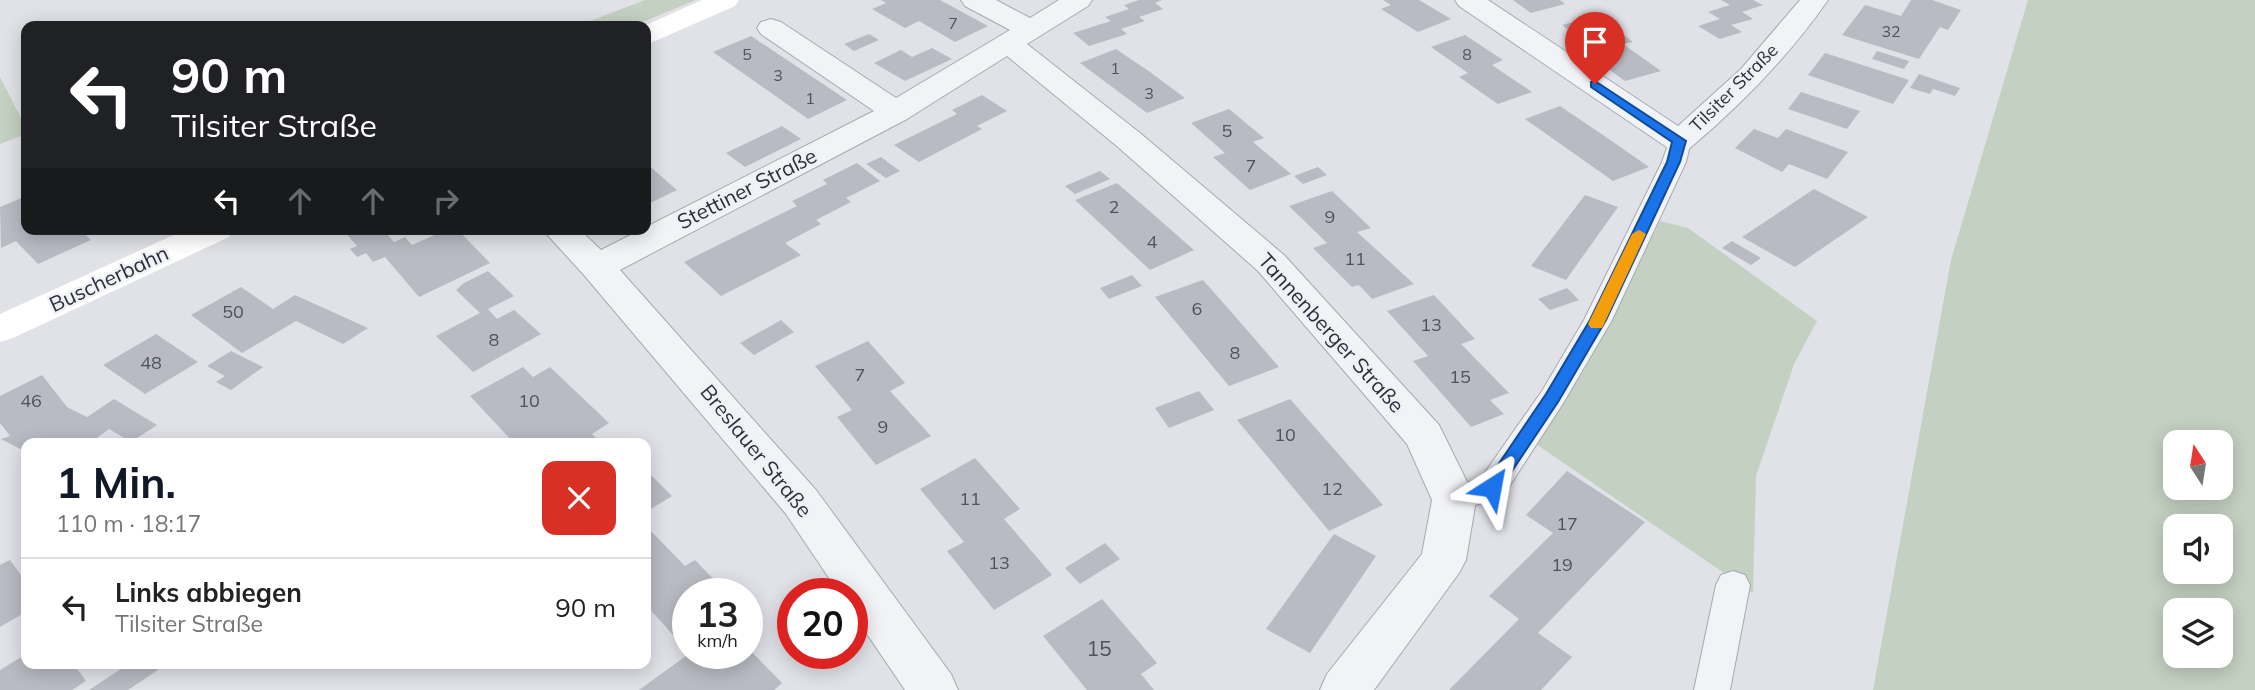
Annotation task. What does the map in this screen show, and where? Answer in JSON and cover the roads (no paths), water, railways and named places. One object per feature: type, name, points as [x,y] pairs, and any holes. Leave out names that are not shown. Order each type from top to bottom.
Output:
[{"type":"main road","points":[[651,34],[725,0]]},
{"type":"main road","name":"Buscherbahn","points":[[0,329],[204,235]]},
{"type":"street","points":[[975,0],[1021,37]]},
{"type":"street","name":"Stettiner Straße","points":[[597,267],[896,112],[1078,0]]},
{"type":"street","name":"Tilsiter Straße","points":[[1469,0],[1679,141],[1710,115],[1781,42],[1798,24],[1814,0]]},
{"type":"street","points":[[771,27],[896,112]]},
{"type":"street","name":"Tannenberger Straße","points":[[1021,37],[1129,139],[1271,263],[1424,436],[1454,500]]},
{"type":"street","name":"Breslauer Straße","points":[[565,235],[597,267],[801,502],[933,690]]},
{"type":"street","points":[[1345,690],[1443,560],[1454,500]]},
{"type":"lane","points":[[1454,500],[1492,487],[1552,398],[1598,320],[1674,162],[1679,141]]},
{"type":"lane","points":[[1712,690],[1733,585]]}]
